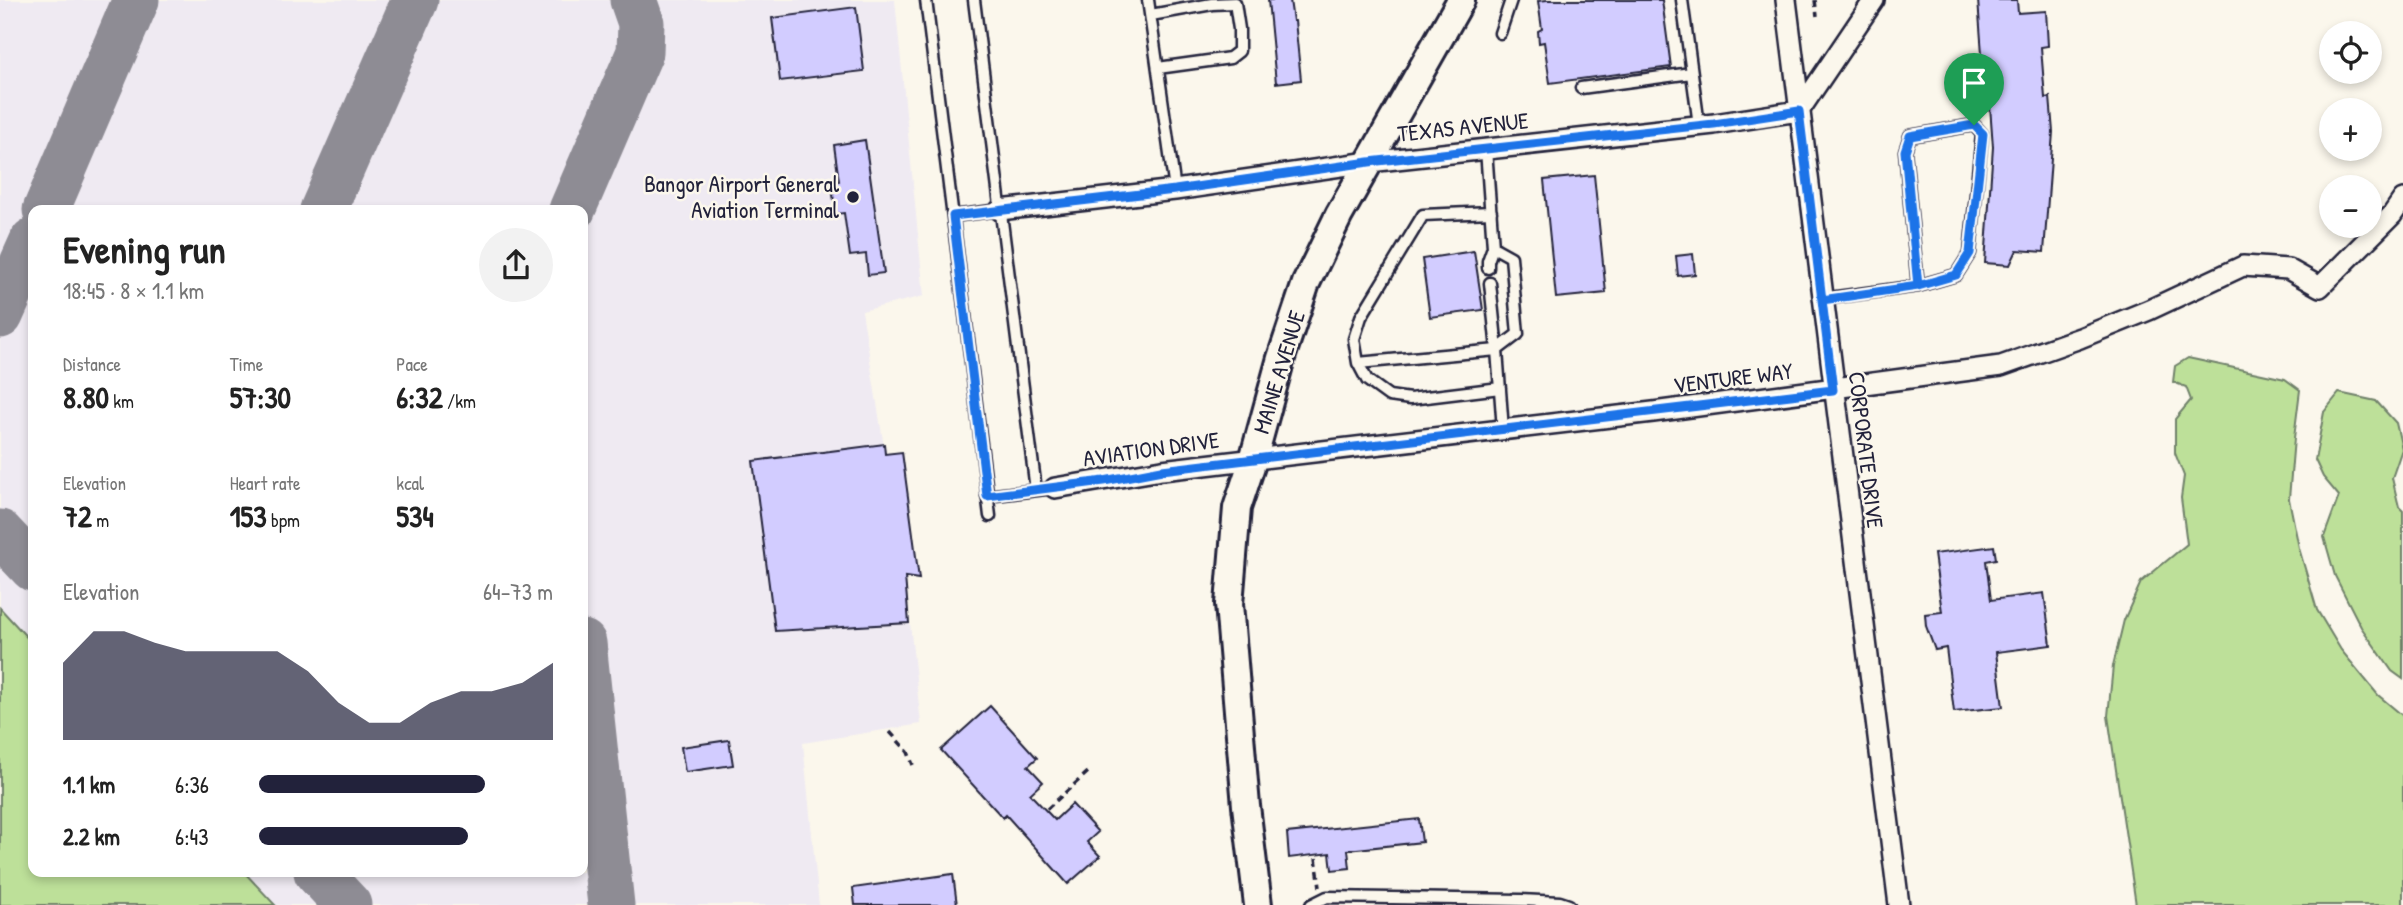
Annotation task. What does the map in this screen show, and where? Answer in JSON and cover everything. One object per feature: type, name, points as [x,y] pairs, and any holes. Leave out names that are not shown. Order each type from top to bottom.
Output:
[{"type":"main road","name":"MAINE AVENUE","points":[[1258,905],[1246,806],[1229,604],[1237,508],[1254,460],[1281,358],[1307,283],[1339,215],[1461,0]]},
{"type":"street","name":"CORPORATE DRIVE","points":[[1786,0],[1899,905]]},
{"type":"street","points":[[1799,111],[1874,0]]},
{"type":"street","name":"TEXAS AVENUE","points":[[1000,210],[1175,190],[1369,162],[1699,125],[1799,111]]},
{"type":"street","name":"VENTURE WAY","points":[[1254,460],[1833,390],[2001,366],[2149,310],[2243,266],[2288,269],[2319,287],[2399,212]]},
{"type":"street","name":"AVIATION DRIVE","points":[[1046,489],[1162,470],[1254,460]]},
{"type":"lane","points":[[926,0],[990,516]]},
{"type":"lane","points":[[974,0],[1000,210],[1046,489],[987,496]]},
{"type":"lane","points":[[1148,0],[1175,190]]},
{"type":"lane","points":[[1500,33],[1511,0]]},
{"type":"lane","points":[[1682,0],[1699,125]]},
{"type":"lane","points":[[1150,15],[1212,4],[1235,4],[1239,29],[1239,51],[1230,58],[1158,68]]},
{"type":"lane","points":[[1581,88],[1691,73]]},
{"type":"lane","points":[[1822,300],[1918,286],[1956,275],[1970,253],[1983,134],[1974,125],[1910,136],[1905,151],[1918,286]]},
{"type":"lane","points":[[1486,149],[1493,247],[1488,268]]},
{"type":"lane","points":[[953,216],[1000,210]]},
{"type":"lane","points":[[1491,212],[1423,215],[1361,317],[1354,339],[1358,363],[1367,380],[1389,396],[1410,399],[1500,388]]},
{"type":"lane","points":[[1358,363],[1497,350],[1518,334],[1511,257],[1493,247]]},
{"type":"lane","points":[[1490,283],[1503,429]]},
{"type":"lane","points":[[1311,905],[1327,897],[1521,900],[1569,905]]},
{"type":"path","points":[[1815,0],[1817,16]]},
{"type":"path","points":[[890,732],[908,752],[913,765]]},
{"type":"path","points":[[1047,809],[1088,772]]},
{"type":"path","points":[[1316,858],[1321,900]]},
{"type":"shaded area","points":[[0,0],[895,0],[924,296],[862,311],[885,453],[902,452],[919,579],[905,578],[921,724],[803,743],[819,905],[0,905]]},
{"type":"green space","points":[[2188,358],[2285,379],[2300,390],[2289,499],[2299,548],[2317,610],[2341,650],[2378,695],[2403,716],[2403,905],[2136,905],[2108,716],[2113,666],[2124,620],[2141,582],[2187,544],[2181,498],[2184,476],[2175,453],[2175,419],[2191,400],[2186,387],[2173,382],[2175,366]]},
{"type":"green space","points":[[2339,393],[2376,401],[2396,423],[2402,449],[2392,478],[2399,507],[2403,511],[2403,679],[2392,671],[2361,627],[2335,576],[2324,537],[2339,496],[2323,477],[2315,460],[2324,412]]},
{"type":"green space","points":[[0,608],[28,639],[28,877],[249,877],[275,905],[0,905]]},
{"type":"building","points":[[1268,0],[1290,0],[1301,80],[1276,83]]},
{"type":"building","points":[[1662,0],[1671,67],[1550,83],[1544,42],[1539,43],[1538,31],[1542,29],[1538,1]]},
{"type":"building","points":[[1978,0],[2017,0],[2018,13],[2046,11],[2048,46],[2041,47],[2045,98],[2050,97],[2053,132],[2044,252],[2017,250],[2010,265],[1985,263],[1993,147],[1989,92],[1965,94],[1952,69],[1983,67]]},
{"type":"building","points":[[856,7],[864,71],[780,81],[772,18]]},
{"type":"building","name":"Bangor Airport General Aviation Terminal","points":[[865,140],[884,273],[868,275],[866,254],[850,256],[844,213],[836,214],[831,182],[839,181],[834,145]]},
{"type":"building","points":[[1594,175],[1606,293],[1556,298],[1544,180]]},
{"type":"building","points":[[1474,251],[1483,310],[1430,317],[1422,259]]},
{"type":"building","points":[[1693,254],[1695,274],[1678,276],[1676,256]]},
{"type":"building","points":[[884,444],[885,454],[902,452],[919,579],[905,577],[909,623],[775,631],[753,461]]},
{"type":"building","points":[[1994,546],[1996,559],[1986,561],[1991,600],[2044,593],[2051,645],[1996,652],[2003,707],[1954,712],[1946,648],[1935,650],[1926,626],[1925,614],[1942,612],[1934,554]]},
{"type":"building","points":[[990,706],[1037,758],[1028,766],[1043,782],[1030,794],[1055,820],[1072,804],[1098,832],[1087,842],[1100,856],[1068,884],[1006,815],[1003,818],[941,750]]},
{"type":"building","points":[[729,740],[733,765],[685,772],[681,747]]},
{"type":"building","points":[[1419,819],[1422,842],[1348,850],[1350,868],[1332,870],[1330,853],[1289,858],[1287,833]]},
{"type":"building","points":[[953,874],[957,905],[855,905],[853,888]]},
{"type":"taxiway","points":[[48,205],[136,0]]},
{"type":"taxiway","points":[[325,205],[415,0]]},
{"type":"taxiway","points":[[574,205],[640,52],[641,23],[633,0]]},
{"type":"taxiway","points":[[0,315],[28,252]]},
{"type":"taxiway","points":[[0,533],[28,563]]},
{"type":"taxiway","points":[[588,690],[611,905]]},
{"type":"taxiway","points":[[322,877],[348,905]]},
{"type":"place","name":"Bangor Airport General Aviation Terminal","points":[[853,197]]},
{"type":"route","points":[[1974,125],[1910,136],[1905,151],[1918,286],[1822,300],[1833,390],[1162,470],[1104,481],[987,496],[953,216],[1175,190],[1369,162],[1714,124],[1799,111],[1822,300],[1918,286],[1956,275],[1970,253],[1983,134],[1974,125]]}]
